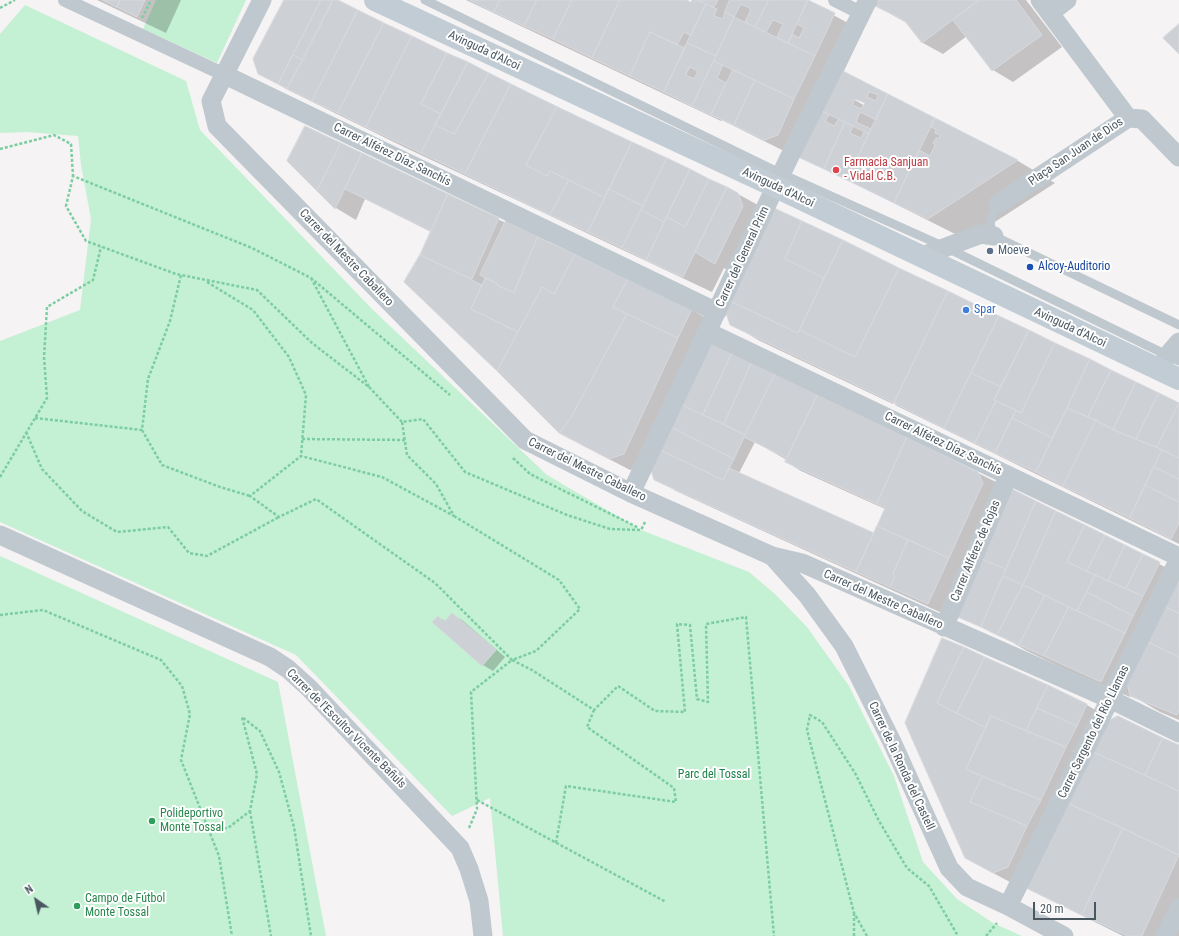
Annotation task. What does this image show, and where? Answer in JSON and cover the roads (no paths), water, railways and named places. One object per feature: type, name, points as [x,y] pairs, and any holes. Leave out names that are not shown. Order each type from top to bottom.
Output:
[{"type":"main road","name":"Avinguda d'Alcoi","points":[[375,0],[779,181],[920,257],[1173,362]]},
{"type":"street","name":"Carrer Alférez Díaz Sanchís","points":[[65,0],[223,74],[717,312]]},
{"type":"street","name":"Carrer del Mestre Caballero","points":[[262,0],[210,102],[217,126],[525,440],[653,503],[772,556],[802,563],[1110,699],[1179,733]]},
{"type":"street","points":[[835,0],[864,7]]},
{"type":"street","points":[[1067,0],[1045,7],[1128,118]]},
{"type":"street","name":"Carrer del General Prim","points":[[631,493],[779,181],[864,7]]},
{"type":"street","name":"Plaça San Juan de Dios","points":[[998,204],[1128,118],[1142,119],[1179,157]]},
{"type":"street","points":[[920,257],[981,234],[994,236]]},
{"type":"street","name":"Carrer Alférez Díaz Sanchís","points":[[708,332],[1179,558]]},
{"type":"street","name":"Carrer Alférez de Rojas","points":[[944,627],[1008,476]]},
{"type":"street","name":"Carrer de l'Escultor Vicente Bañuls","points":[[0,535],[270,657],[288,669],[309,688],[460,848],[480,901],[483,936]]},
{"type":"street","name":"Carrer de la Ronda del Castell","points":[[772,556],[807,595],[844,646],[892,742],[949,868],[967,887],[1008,906],[1064,936]]},
{"type":"street","name":"Carrer Sargento del Río Llamas","points":[[1008,906],[1179,558]]},
{"type":"street","points":[[1166,936],[1179,908]]},
{"type":"lane","name":"Avinguda d'Alcoi","points":[[425,0],[779,181],[945,247],[1173,362]]},
{"type":"lane","name":"Plaça San Juan de Dios","points":[[994,236],[990,228],[991,216],[998,204]]},
{"type":"lane","points":[[994,236],[1179,325]]},
{"type":"place","name":"Farmacia Sanjuan - Vidal C.B.","points":[[836,170]]},
{"type":"place","name":"Moeve","points":[[990,251]]},
{"type":"place","name":"Alcoy-Auditorio","points":[[1030,267]]},
{"type":"place","name":"Spar","points":[[966,310]]},
{"type":"place","name":"Polideportivo Monte Tossal","points":[[152,821]]},
{"type":"place","name":"Campo de Fútbol Monte Tossal","points":[[77,906]]},
{"type":"park label","name":"Parc del Tossal","points":[[714,775]]}]
